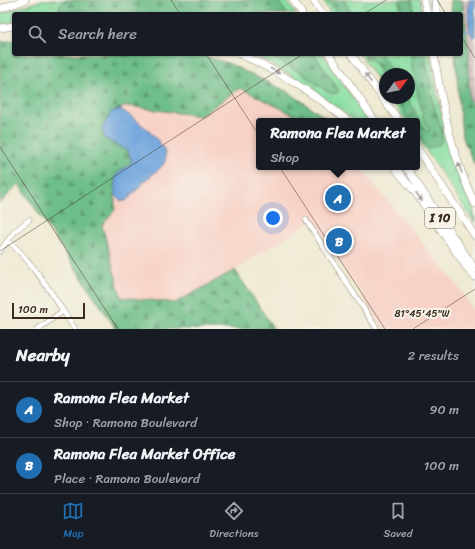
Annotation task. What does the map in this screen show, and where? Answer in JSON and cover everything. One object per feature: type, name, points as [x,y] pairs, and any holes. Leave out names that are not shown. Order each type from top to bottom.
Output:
[{"type":"highway","points":[[0,9],[25,0]]},
{"type":"highway","points":[[293,0],[301,12]]},
{"type":"highway","points":[[313,0],[322,12]]},
{"type":"highway","points":[[424,0],[427,12]]},
{"type":"highway","points":[[435,0],[436,12]]},
{"type":"highway","points":[[0,28],[12,26]]},
{"type":"highway","points":[[244,56],[277,72],[300,86],[323,101],[344,118]]},
{"type":"highway","points":[[331,56],[373,118]]},
{"type":"highway","points":[[352,56],[397,118]]},
{"type":"highway","points":[[434,56],[440,92],[452,143],[460,168],[475,204]]},
{"type":"highway","points":[[438,56],[440,92]]},
{"type":"highway","name":"I 10","points":[[420,153],[475,236]]},
{"type":"highway","points":[[397,170],[415,192],[465,265],[475,277]]},
{"type":"highway","name":"I 10","points":[[408,170],[475,269]]},
{"type":"street","points":[[0,251],[15,231],[30,220]]},
{"type":"street","points":[[306,220],[377,329]]},
{"type":"street","points":[[8,241],[18,249],[27,260],[75,329]]},
{"type":"street","points":[[38,329],[63,311]]},
{"type":"shaded area","points":[[462,0],[469,0],[468,17],[471,33],[473,37],[475,37],[475,108],[469,100],[469,50]]},
{"type":"shaded area","points":[[240,88],[300,118],[256,118],[256,170],[362,170],[457,285],[475,312],[475,329],[383,329],[312,220],[235,270],[175,303],[121,297],[102,225],[115,210],[115,195],[121,201],[164,164],[127,113],[120,109],[128,106],[200,116]]},
{"type":"green space","points":[[42,0],[68,0],[59,5],[60,11],[82,10],[126,12],[12,12],[12,22],[0,24],[0,14]]},
{"type":"green space","points":[[68,0],[277,0],[286,12],[60,11],[59,5]]},
{"type":"green space","points":[[277,0],[286,0],[295,12],[286,12]]},
{"type":"green space","points":[[322,0],[327,0],[336,12],[330,12]]},
{"type":"green space","points":[[327,0],[344,0],[351,12],[336,12]]},
{"type":"green space","points":[[344,0],[398,0],[401,12],[351,12]]},
{"type":"green space","points":[[398,0],[411,0],[414,12],[401,12]]},
{"type":"green space","points":[[411,0],[420,0],[423,12],[414,12]]},
{"type":"green space","points":[[450,0],[462,0],[469,50],[469,100],[475,108],[475,166],[462,136],[455,56],[463,56],[463,12],[452,12]]},
{"type":"green space","points":[[12,40],[12,56],[204,56],[228,63],[290,93],[326,118],[300,118],[240,88],[200,116],[128,106],[115,110],[105,139],[128,151],[132,162],[115,176],[115,210],[102,225],[121,297],[175,303],[235,270],[274,329],[116,329],[19,184],[0,203],[0,42]]},
{"type":"green space","points":[[254,56],[269,56],[300,72],[328,92],[339,91],[315,56],[324,56],[366,118],[351,118],[305,84],[270,63]]},
{"type":"green space","points":[[269,56],[315,56],[339,91],[335,94],[328,92],[300,72]]},
{"type":"green space","points":[[360,56],[364,56],[365,58],[372,60],[379,71],[379,82]]},
{"type":"green space","points":[[364,56],[381,56],[390,68],[379,68],[379,71],[372,60],[365,58]]},
{"type":"green space","points":[[381,56],[411,56],[410,59],[412,68],[390,68]]},
{"type":"green space","points":[[411,56],[425,56],[434,106],[442,130],[441,143],[428,149],[420,137],[420,121],[425,130],[429,130],[423,118],[415,82],[415,68],[412,68],[410,59]]},
{"type":"green space","points":[[425,56],[430,56],[443,122],[458,170],[473,207],[475,223],[420,141],[420,137],[428,149],[442,140],[442,130],[434,106]]},
{"type":"green space","points":[[415,82],[423,118],[429,130],[428,132],[425,130],[420,118],[411,104],[415,104]]},
{"type":"green space","points":[[394,104],[399,104],[408,118],[404,118]]},
{"type":"green space","points":[[399,104],[411,104],[419,118],[408,118]]},
{"type":"water","points":[[469,0],[475,0],[475,37],[471,34],[470,29]]},
{"type":"water","points":[[120,109],[152,134],[164,150],[166,158],[163,165],[126,201],[121,201],[115,195],[115,176],[132,162],[128,151],[105,139],[102,128],[111,112]]},
{"type":"waterway","points":[[429,0],[431,12]]},
{"type":"waterway","points":[[463,31],[470,31]]},
{"type":"place","name":"Ramona Flea Market","points":[[338,198]]},
{"type":"place","name":"Ramona Flea Market Office","points":[[339,241]]}]
